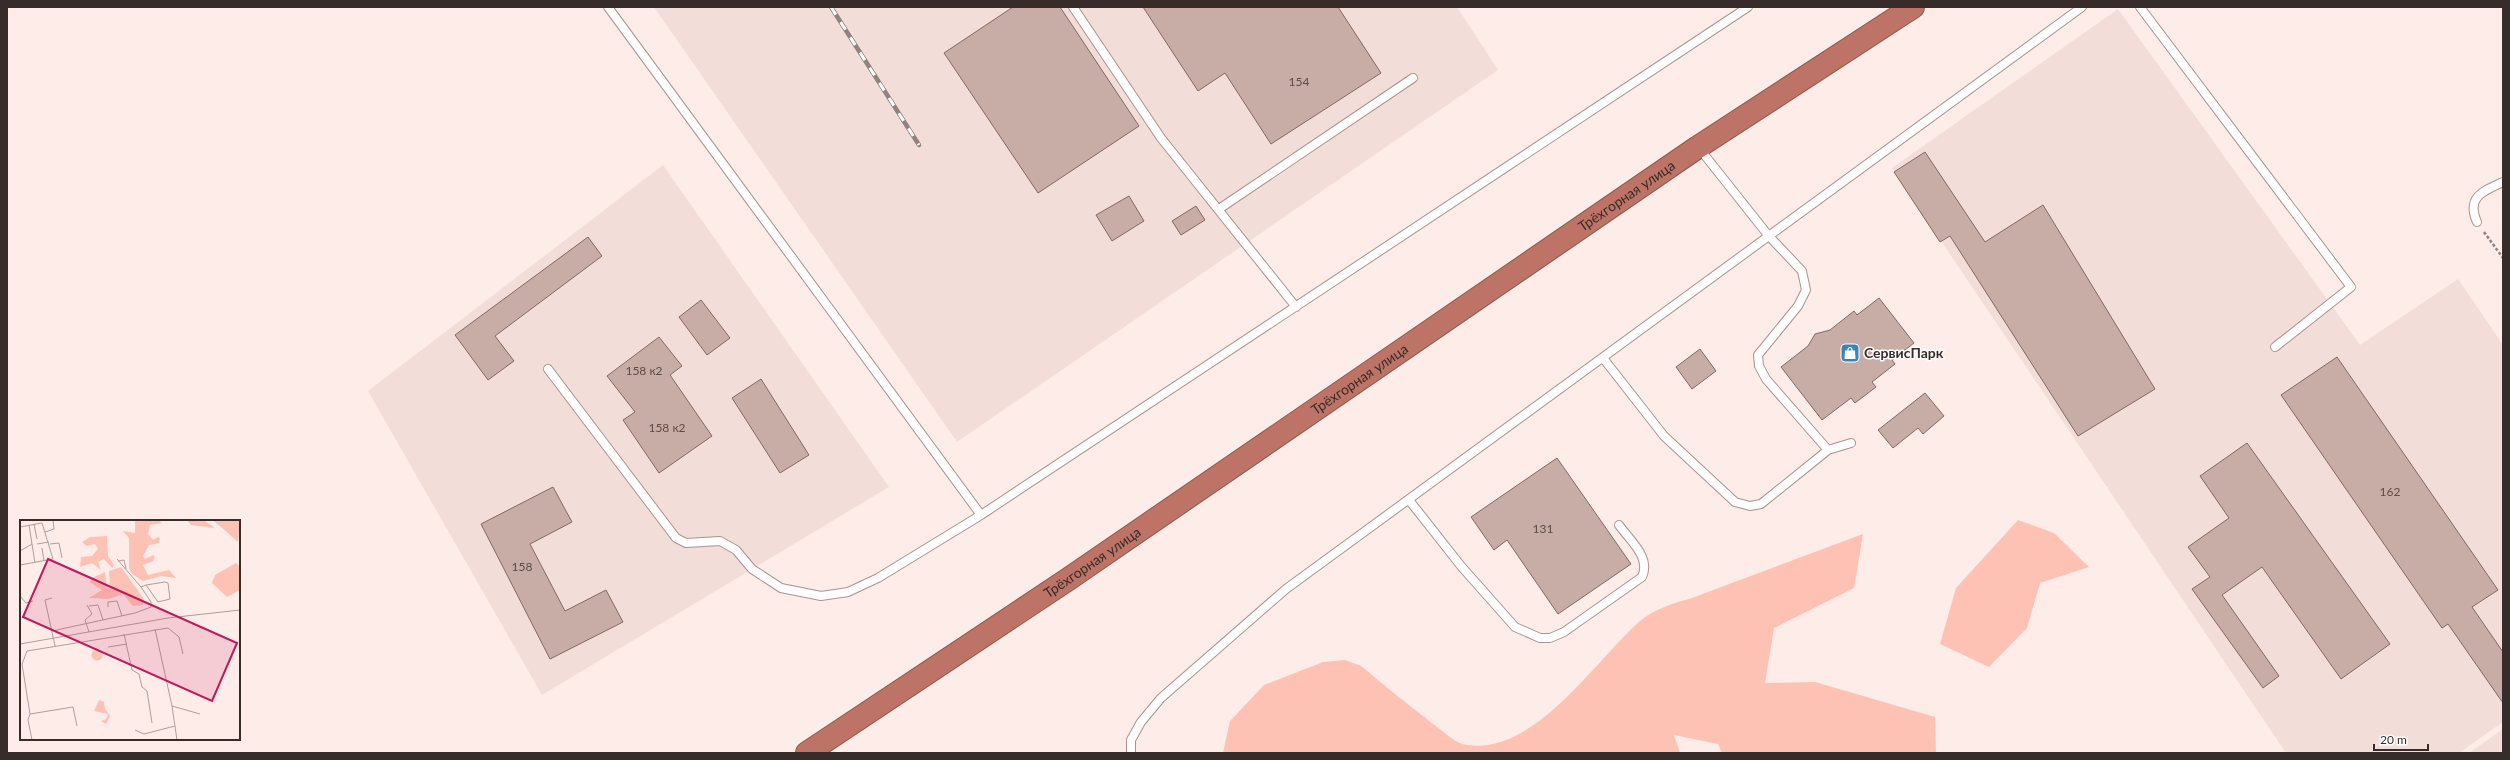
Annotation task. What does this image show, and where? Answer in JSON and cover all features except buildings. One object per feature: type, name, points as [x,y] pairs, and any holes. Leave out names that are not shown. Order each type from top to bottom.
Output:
[{"type":"highway","name":"Трёхгорная улица","points":[[806,753],[1067,580],[1698,147],[1913,7]]},
{"type":"lane","points":[[608,7],[981,515]]},
{"type":"lane","points":[[1073,7],[1161,138],[1296,307]]},
{"type":"lane","points":[[548,369],[676,538],[686,543],[720,541],[736,550],[752,569],[781,588],[821,596],[848,592],[878,578],[981,515],[1748,7]]},
{"type":"lane","points":[[1131,753],[1131,740],[1142,722],[1161,698],[1286,589],[1603,358],[1768,235],[2082,7]]},
{"type":"lane","points":[[2140,7],[2351,287],[2275,347]]},
{"type":"lane","points":[[1219,209],[1413,78]]},
{"type":"lane","points":[[1698,147],[1768,235],[1802,271],[1806,290],[1798,306],[1758,355],[1759,366],[1766,379],[1828,450]]},
{"type":"lane","points":[[2477,222],[2473,212],[2475,200],[2481,193],[2503,182]]},
{"type":"lane","points":[[1603,358],[1664,436],[1735,502],[1750,506],[1762,504],[1828,450],[1851,442]]},
{"type":"lane","points":[[1409,500],[1461,566],[1515,627],[1540,638],[1550,638],[1564,632],[1642,577],[1646,567],[1644,559],[1619,526]]},
{"type":"path","points":[[2477,222],[2503,258]]},
{"type":"shaded area","points":[[654,7],[1457,7],[1498,70],[957,442]]},
{"type":"shaded area","points":[[2118,9],[2360,345],[2458,279],[2503,345],[2503,722],[2459,753],[2286,753],[1892,168]]},
{"type":"shaded area","points":[[663,165],[889,487],[542,695],[368,391]]},
{"type":"shaded area","points":[[2018,520],[2054,533],[2089,567],[2040,583],[2027,628],[1989,667],[1940,644],[1956,588]]},
{"type":"shaded area","points":[[1863,534],[1854,588],[1774,628],[1765,683],[1815,682],[1935,717],[1936,753],[1722,753],[1718,744],[1674,735],[1680,753],[1223,753],[1230,721],[1264,685],[1323,662],[1345,660],[1361,666],[1459,743],[1488,745],[1513,737],[1537,722],[1560,703],[1622,638],[1640,621],[1652,613],[1671,604],[1692,598]]},
{"type":"shaded area","points":[[2503,729],[2503,753],[2469,753]]},
{"type":"railway","points":[[831,7],[919,145]]},
{"type":"place","name":"СервисПарк","points":[[1850,353]]}]
